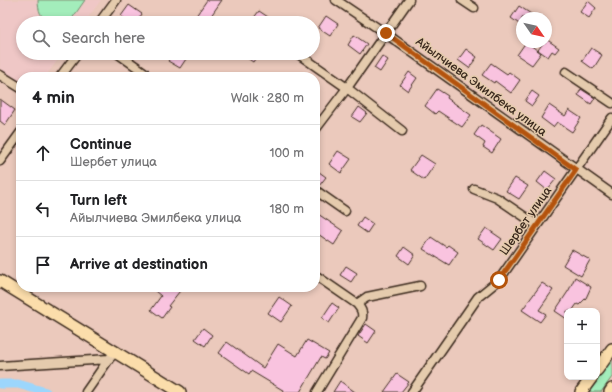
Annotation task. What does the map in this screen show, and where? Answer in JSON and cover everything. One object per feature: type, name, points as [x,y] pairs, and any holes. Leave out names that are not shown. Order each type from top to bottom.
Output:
[{"type":"main road","points":[[0,280],[16,291]]},
{"type":"main road","points":[[18,292],[112,355],[180,392]]},
{"type":"main road","points":[[600,366],[612,349]]},
{"type":"main road","points":[[581,392],[590,380]]},
{"type":"street","points":[[105,16],[116,0]]},
{"type":"street","name":"Айылчиева Эмилбека улица","points":[[336,0],[386,33],[576,170],[612,194]]},
{"type":"street","points":[[320,123],[409,0]]},
{"type":"street","points":[[462,0],[474,8]]},
{"type":"street","points":[[64,72],[73,60]]},
{"type":"street","points":[[127,60],[144,72]]},
{"type":"street","points":[[307,60],[347,88],[402,131]]},
{"type":"street","points":[[566,72],[612,103]]},
{"type":"street","points":[[0,75],[16,85]]},
{"type":"street","name":"Шербет улица","points":[[412,392],[478,297],[499,280],[612,118]]},
{"type":"street","points":[[0,161],[16,139]]},
{"type":"street","points":[[474,189],[497,198],[537,225]]},
{"type":"street","points":[[320,194],[345,211]]},
{"type":"street","points":[[317,392],[363,314],[357,304],[320,279]]},
{"type":"street","points":[[357,304],[367,297],[420,286]]},
{"type":"street","points":[[0,366],[112,355]]},
{"type":"street","points":[[86,392],[112,355]]},
{"type":"shaded area","points":[[0,0],[101,0],[89,16],[16,16],[16,60],[58,60],[49,72],[16,72],[16,79],[0,69]]},
{"type":"green space","points":[[38,0],[85,0],[74,16],[42,16]]},
{"type":"green space","points":[[612,359],[612,377],[601,392],[590,392],[589,391],[597,380],[600,380],[600,376]]},
{"type":"building","points":[[207,0],[222,0],[211,16],[196,16]]},
{"type":"building","points":[[588,1],[596,8],[589,18],[580,12]]},
{"type":"building","points":[[129,5],[142,14],[141,16],[121,16]]},
{"type":"building","points":[[519,6],[528,12],[516,12],[516,22],[511,18]]},
{"type":"building","points":[[259,11],[266,16],[255,16]]},
{"type":"building","points":[[326,16],[338,24],[330,36],[320,29],[320,25]]},
{"type":"building","points":[[354,35],[367,44],[360,54],[348,45]]},
{"type":"building","points":[[552,43],[559,48],[555,53],[552,51],[548,57],[538,50],[540,48],[552,48]]},
{"type":"building","points":[[522,48],[534,48],[541,53],[532,65],[517,55]]},
{"type":"building","points":[[591,48],[602,55],[593,69],[582,61]]},
{"type":"building","points":[[466,49],[477,57],[469,68],[458,60]]},
{"type":"building","points":[[382,56],[388,60],[380,72],[374,68]]},
{"type":"building","points":[[169,60],[185,60],[180,68],[168,61]]},
{"type":"building","points":[[491,63],[507,74],[509,72],[520,80],[511,93],[495,81],[494,83],[482,75]]},
{"type":"building","points":[[409,72],[417,78],[408,91],[400,85]]},
{"type":"building","points":[[437,89],[471,115],[462,127],[438,111],[435,114],[425,106]]},
{"type":"building","points":[[581,89],[595,98],[591,104],[578,95]]},
{"type":"building","points":[[532,91],[539,96],[532,106],[525,101]]},
{"type":"building","points":[[0,99],[15,110],[5,125],[0,121]]},
{"type":"building","points":[[549,105],[565,116],[569,110],[581,118],[572,132],[557,122],[553,127],[541,118]]},
{"type":"building","points":[[359,107],[367,113],[360,122],[352,117]]},
{"type":"building","points":[[481,125],[501,139],[492,153],[483,147],[485,143],[474,135]]},
{"type":"building","points":[[338,151],[351,159],[341,173],[329,164]]},
{"type":"building","points":[[421,155],[435,164],[424,180],[410,170]]},
{"type":"building","points":[[545,171],[556,179],[547,190],[537,182]]},
{"type":"building","points":[[320,173],[326,177],[320,185]]},
{"type":"building","points":[[515,178],[528,186],[519,199],[506,191]]},
{"type":"building","points":[[320,215],[343,231],[334,245],[320,235]]},
{"type":"building","points":[[363,217],[373,224],[367,233],[357,226]]},
{"type":"building","points":[[486,228],[502,239],[494,250],[478,239]]},
{"type":"building","points":[[431,237],[446,247],[448,245],[458,252],[449,265],[423,249]]},
{"type":"building","points":[[404,247],[415,255],[409,264],[398,256]]},
{"type":"building","points":[[572,250],[590,260],[581,276],[563,265]]},
{"type":"building","points":[[346,266],[357,273],[351,282],[340,275]]},
{"type":"building","points":[[575,277],[591,287],[586,298],[579,305],[577,304],[574,308],[564,308],[564,317],[555,311],[569,290]]},
{"type":"building","points":[[542,283],[553,290],[539,310],[546,314],[540,322],[522,310]]},
{"type":"building","points":[[156,292],[179,292],[168,306],[170,307],[162,318],[151,310],[161,296]]},
{"type":"building","points":[[279,297],[292,306],[281,322],[268,313]]},
{"type":"building","points":[[332,303],[339,308],[329,323],[322,318]]},
{"type":"building","points":[[366,324],[376,331],[368,343],[358,336]]},
{"type":"building","points":[[203,328],[212,335],[205,346],[195,339]]},
{"type":"building","points":[[307,340],[329,353],[325,359],[321,357],[300,392],[286,392],[251,371],[249,374],[219,353],[227,342],[263,368],[278,344],[297,356]]},
{"type":"building","points":[[397,374],[409,382],[401,392],[384,392]]},
{"type":"building","points":[[340,381],[355,392],[333,392]]},
{"type":"waterway","points":[[0,384],[18,384],[46,392]]},
{"type":"route","points":[[386,33],[576,170],[499,280]]}]
